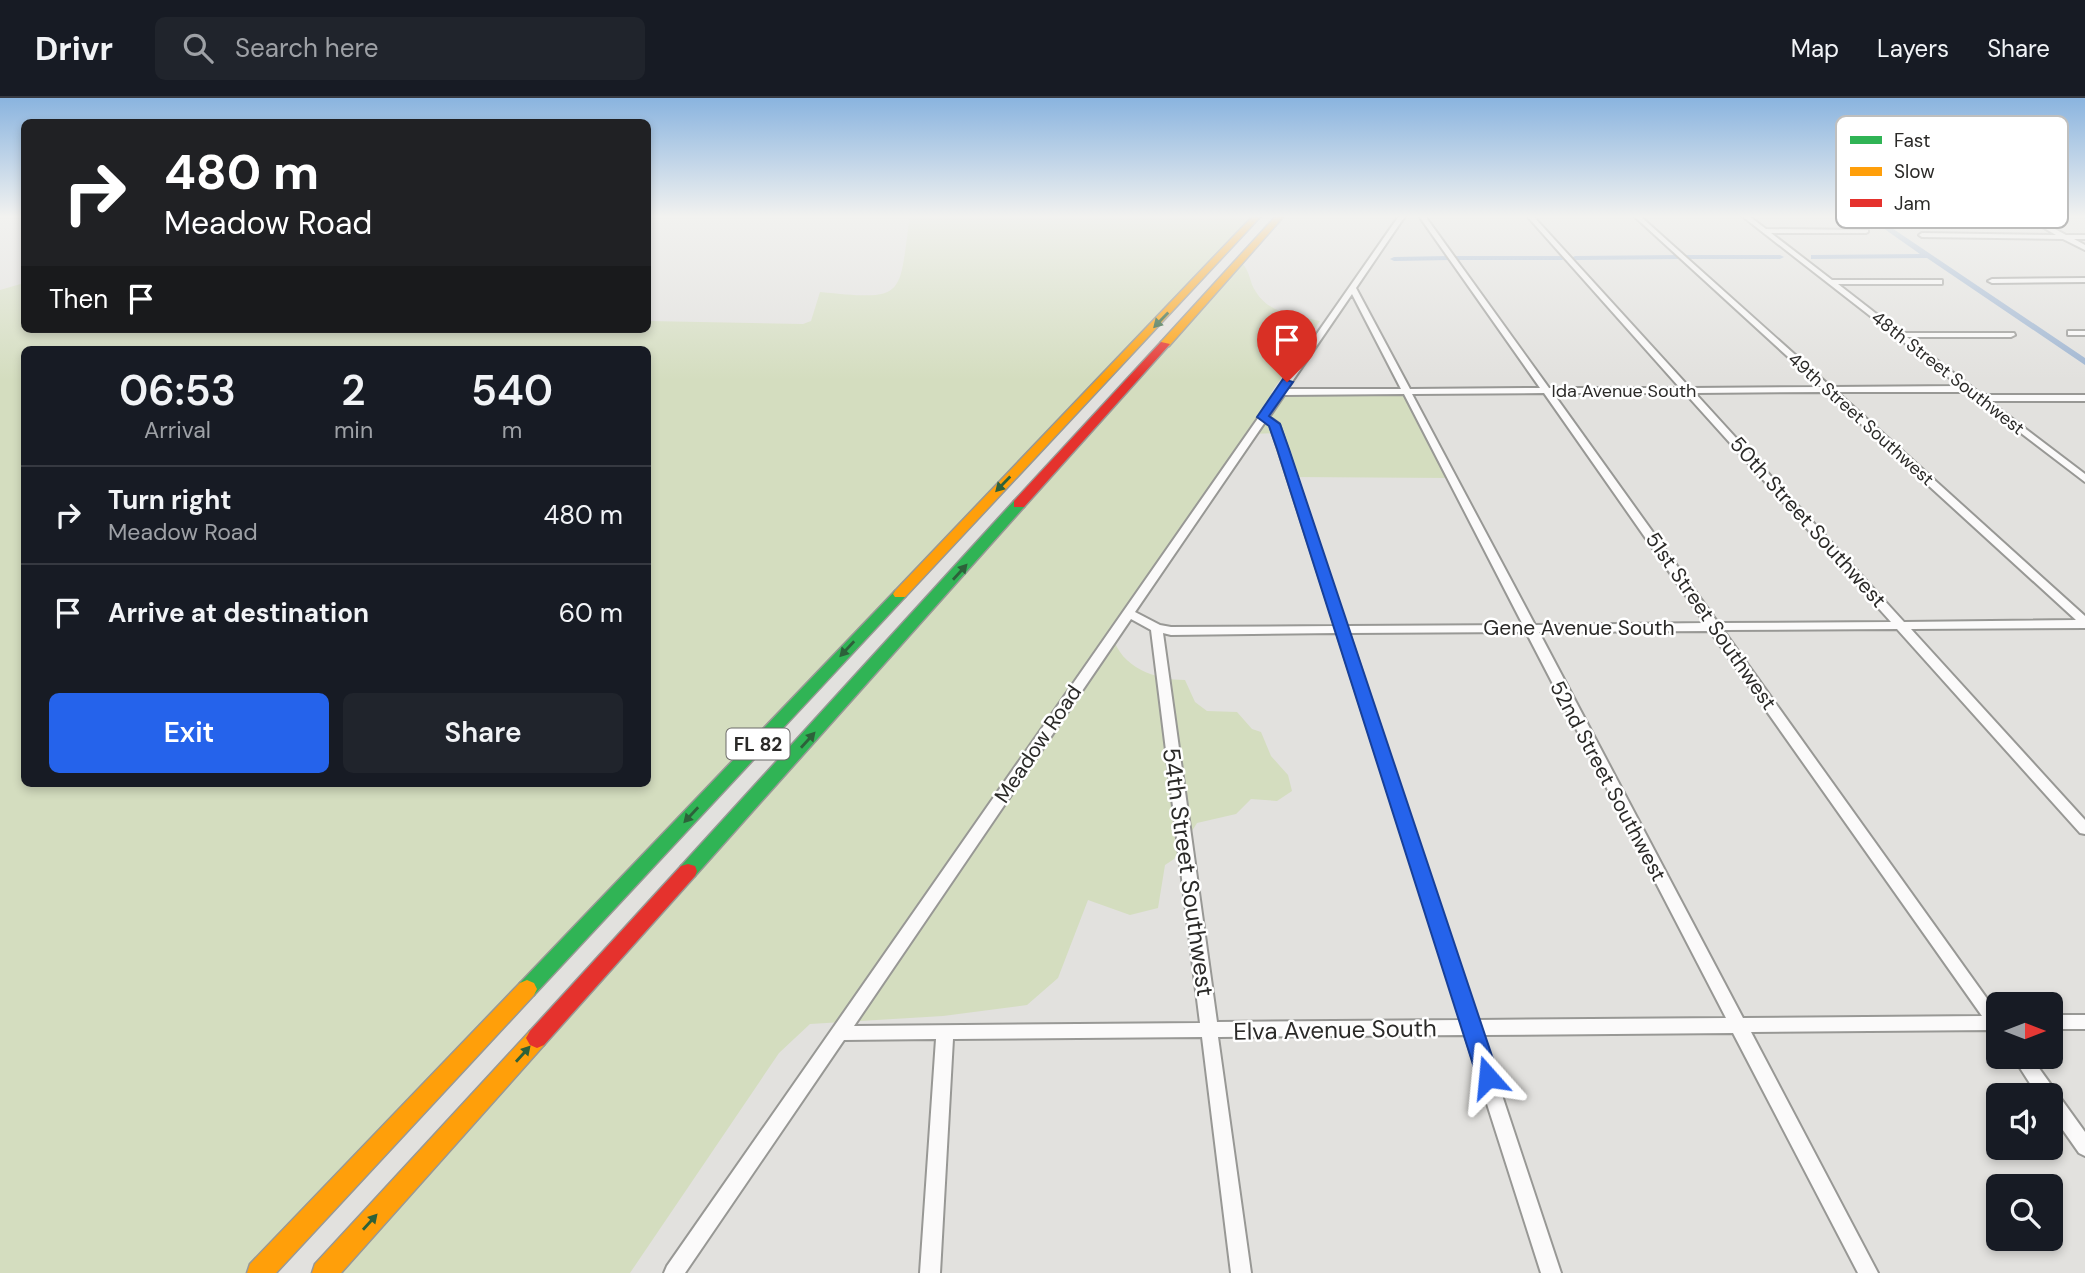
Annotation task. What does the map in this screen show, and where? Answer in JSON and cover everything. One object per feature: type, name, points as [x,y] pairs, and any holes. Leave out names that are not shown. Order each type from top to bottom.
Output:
[{"type":"highway","name":"FL 82","points":[[259,1273],[1204,271]]},
{"type":"highway","name":"FL 82","points":[[324,1273],[1230,271]]},
{"type":"highway","points":[[911,582],[943,591]]},
{"type":"street","name":"Meadow Road","points":[[674,1273],[1363,271]]},
{"type":"street","name":"51st Street Southwest","points":[[1462,271],[1986,1007]]},
{"type":"street","name":"50th Street Southwest","points":[[1580,271],[2085,829]]},
{"type":"street","name":"49th Street Southwest","points":[[1698,271],[2085,623]]},
{"type":"street","name":"48th Street Southwest","points":[[1816,271],[2083,476]]},
{"type":"street","points":[[1992,281],[2085,280]]},
{"type":"street","points":[[1830,282],[1940,282]]},
{"type":"street","name":"52nd Street Southwest","points":[[1352,287],[1528,628],[1868,1273]]},
{"type":"street","points":[[2071,333],[2085,333]]},
{"type":"street","points":[[1899,335],[2011,335]]},
{"type":"street","name":"Ida Avenue South","points":[[1280,392],[1968,389]]},
{"type":"street","points":[[1980,398],[2085,398]]},
{"type":"street","points":[[1263,417],[1274,424],[1343,629],[1551,1273]]},
{"type":"street","points":[[1128,613],[1157,628]]},
{"type":"street","name":"Gene Avenue South","points":[[1157,628],[2085,623]]},
{"type":"street","name":"54th Street Southwest","points":[[1157,628],[1241,1273]]},
{"type":"street","points":[[2063,1022],[2085,1021]]},
{"type":"street","name":"Elva Avenue South","points":[[840,1033],[1986,1024]]},
{"type":"street","points":[[930,1273],[944,1034]]},
{"type":"street","points":[[2063,1116],[2085,1147]]},
{"type":"green space","points":[[901,271],[1200,271],[246,1273],[0,1273],[0,290],[21,284],[21,333],[651,333],[651,321],[803,324],[811,321],[820,292],[849,295],[884,293],[894,288]]},
{"type":"green space","points":[[1235,271],[1247,271],[1256,292],[1276,310],[1320,321],[1271,393],[1407,394],[1451,478],[1293,477],[1277,433],[1248,434],[1113,637],[1123,656],[1131,664],[1162,678],[1185,680],[1195,702],[1207,711],[1237,712],[1252,729],[1261,732],[1271,756],[1288,775],[1292,791],[1277,801],[1251,799],[1236,814],[1197,823],[1174,859],[1165,865],[1158,908],[1130,915],[1088,900],[1058,978],[1027,1005],[943,1016],[810,1024],[779,1053],[630,1273],[338,1273]]},
{"type":"waterway","points":[[1951,271],[2085,362]]},
{"type":"traffic: fast","points":[[688,871],[1019,504]]},
{"type":"traffic: fast","points":[[527,989],[900,594]]},
{"type":"traffic: slow","points":[[900,594],[1205,271]]},
{"type":"traffic: slow","points":[[1165,344],[1231,271]]},
{"type":"traffic: slow","points":[[259,1273],[527,989]]},
{"type":"traffic: slow","points":[[324,1273],[537,1038]]},
{"type":"traffic: jam","points":[[1019,504],[1165,344]]},
{"type":"traffic: jam","points":[[537,1038],[688,871]]},
{"type":"route","points":[[1287,382],[1263,417],[1274,424],[1283,449],[1488,1077]]}]
